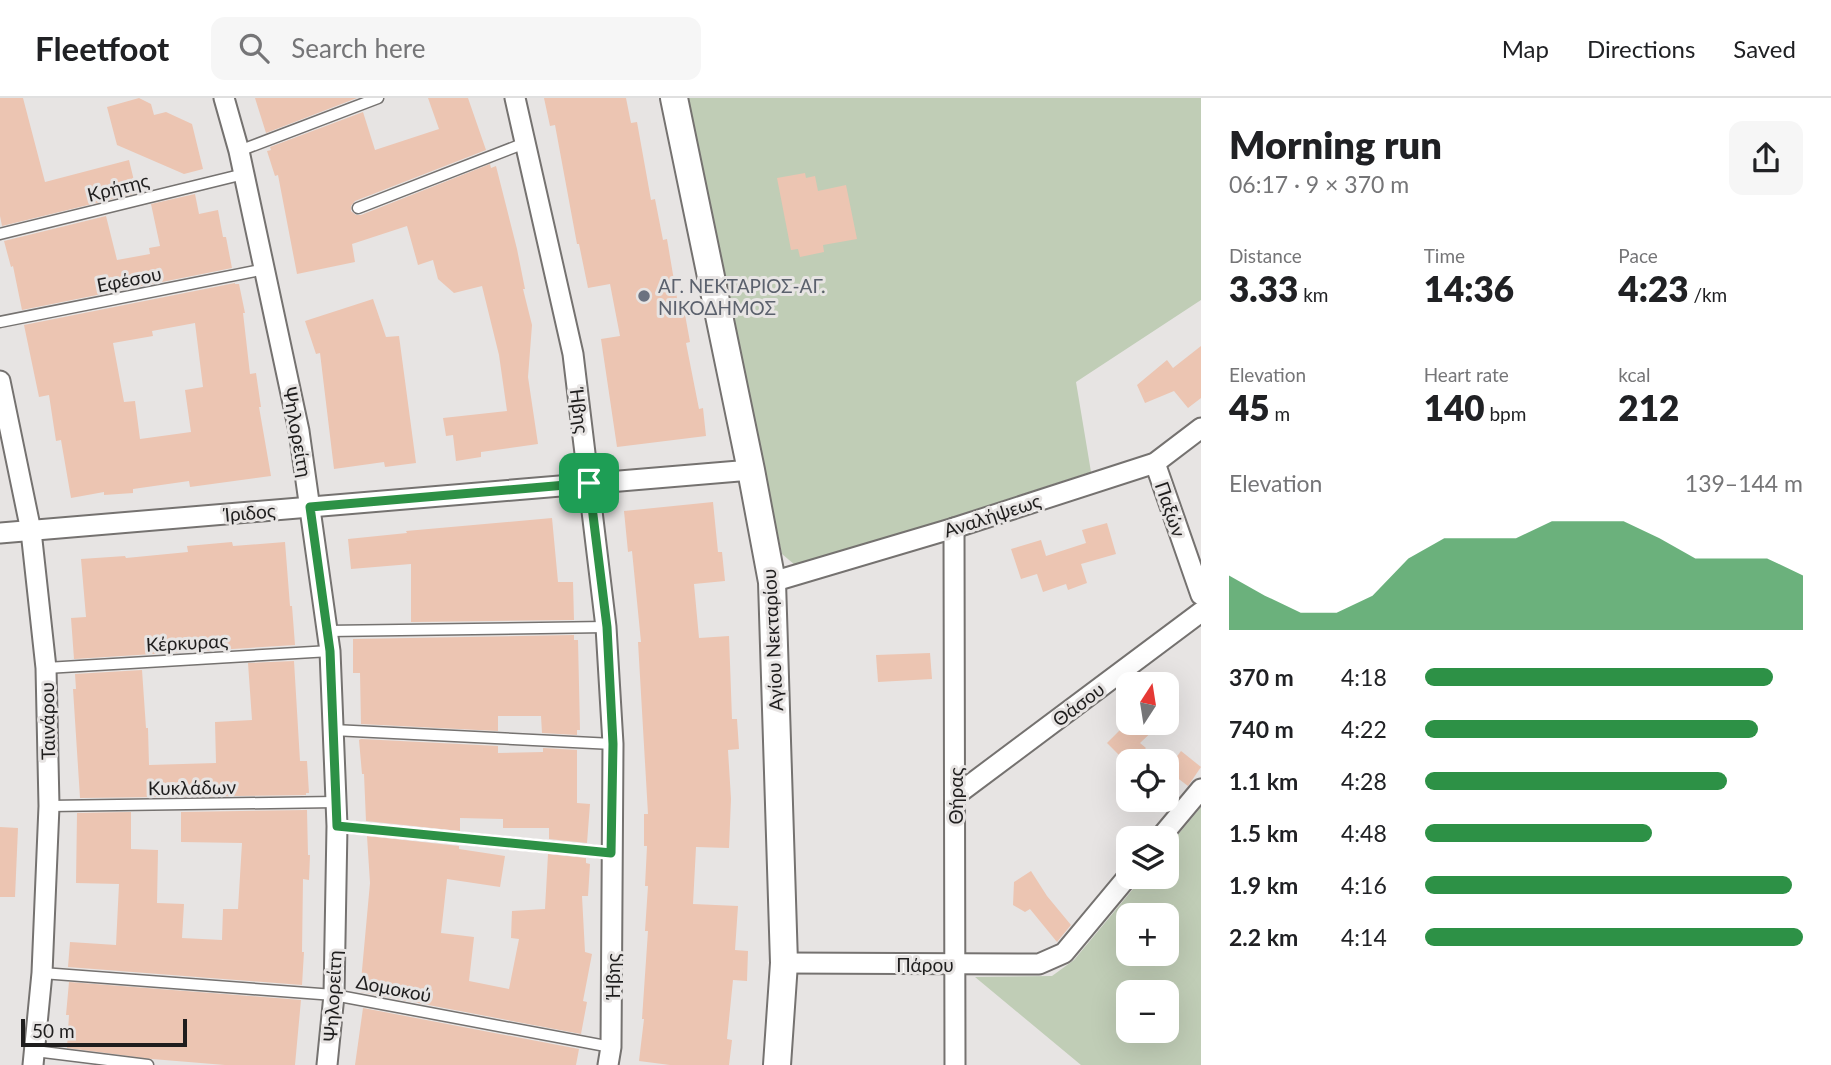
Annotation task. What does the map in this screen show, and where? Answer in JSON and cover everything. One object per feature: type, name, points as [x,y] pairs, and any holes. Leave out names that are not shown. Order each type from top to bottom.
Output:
[{"type":"street","name":"Ψηλορείτη","points":[[224,98],[239,150],[299,432],[330,651],[337,826],[334,995],[327,1065]]},
{"type":"street","name":"Ήβης","points":[[515,98],[573,355],[607,627],[613,744],[610,1056]]},
{"type":"street","name":"Αγίου Νεκταρίου","points":[[674,98],[772,582],[784,963],[777,1065]]},
{"type":"street","name":"Ταινάρου","points":[[0,381],[31,531],[47,668],[48,806],[42,973],[34,1058]]},
{"type":"street","name":"Αναλήψεως","points":[[772,582],[954,528],[1155,463],[1201,428]]},
{"type":"street","name":"Παξών","points":[[1155,463],[1201,595]]},
{"type":"street","name":"Ίριδος","points":[[0,533],[751,470]]},
{"type":"street","name":"Θήρας","points":[[954,528],[955,1065]]},
{"type":"street","name":"Θάσου","points":[[955,796],[1201,612]]},
{"type":"street","points":[[1170,826],[1201,789]]},
{"type":"street","name":"Πάρου","points":[[784,963],[1039,964],[1064,953],[1117,889]]},
{"type":"lane","points":[[239,150],[378,98]]},
{"type":"lane","points":[[359,208],[525,143]]},
{"type":"lane","name":"Κρήτης","points":[[0,234],[244,174]]},
{"type":"lane","name":"Εφέσου","points":[[0,322],[265,269]]},
{"type":"lane","points":[[327,631],[607,627]]},
{"type":"lane","name":"Κέρκυρας","points":[[47,668],[330,651]]},
{"type":"lane","points":[[333,730],[613,744]]},
{"type":"lane","name":"Κυκλάδων","points":[[48,806],[336,802]]},
{"type":"lane","points":[[337,826],[611,853]]},
{"type":"lane","name":"Δομοκού","points":[[42,973],[334,995],[610,1056]]},
{"type":"lane","points":[[34,1058],[148,1065]]},
{"type":"green space","points":[[685,98],[1201,98],[1201,300],[1076,382],[1091,472],[814,562],[795,565],[782,554]]},
{"type":"green space","points":[[1201,807],[1201,1065],[1081,1065],[975,977],[1052,976],[1074,960],[1116,909],[1116,966],[1179,966],[1179,903],[1121,903],[1133,889],[1179,889],[1179,834]]},
{"type":"building","points":[[0,98],[23,98],[45,182],[129,160],[137,193],[2,226]]},
{"type":"building","points":[[139,98],[151,104],[154,115],[166,112],[192,124],[203,169],[184,174],[117,145],[107,107]]},
{"type":"building","points":[[255,98],[357,98],[266,133]]},
{"type":"building","points":[[428,98],[468,98],[486,150],[355,201],[351,211],[361,215],[490,164],[491,168],[496,166],[517,249],[532,325],[528,377],[538,444],[481,452],[481,457],[456,461],[453,435],[446,436],[443,418],[507,411],[499,355],[482,286],[454,293],[438,279],[433,260],[418,265],[407,226],[352,244],[355,262],[297,274],[278,175],[275,176],[267,151],[271,150],[270,147],[363,112],[375,150],[439,129]]},
{"type":"building","points":[[544,98],[626,98],[631,123],[637,122],[651,200],[655,199],[663,240],[667,239],[679,310],[684,309],[690,342],[686,343],[699,409],[703,408],[706,436],[617,447],[601,339],[620,336],[610,284],[588,288],[555,125],[550,126]]},
{"type":"building","points":[[805,173],[806,178],[815,176],[818,191],[846,185],[857,239],[823,245],[824,252],[800,257],[798,249],[791,250],[777,178]]},
{"type":"building","points":[[195,194],[199,214],[218,210],[232,268],[22,310],[13,266],[11,267],[4,241],[106,216],[117,260],[150,254],[149,248],[160,246],[151,204]]},
{"type":"building","points":[[239,284],[245,313],[250,374],[256,373],[271,476],[190,487],[189,481],[133,489],[133,493],[104,495],[104,492],[71,498],[61,440],[56,441],[49,395],[39,397],[24,325]],"holes":[[[195,323],[203,387],[185,390],[191,432],[140,439],[135,401],[124,402],[113,343],[153,336],[152,331]]]},
{"type":"building","points":[[373,299],[386,337],[399,336],[416,463],[385,467],[384,462],[334,469],[320,353],[316,354],[305,321]]},
{"type":"building","points":[[1201,346],[1201,398],[1188,408],[1174,391],[1145,403],[1137,385],[1167,360],[1173,368]]},
{"type":"building","points":[[713,502],[718,552],[722,552],[725,581],[694,584],[699,638],[729,636],[732,719],[737,719],[739,749],[728,750],[731,799],[729,848],[696,847],[693,904],[738,906],[735,950],[748,951],[747,981],[733,980],[727,1039],[732,1040],[729,1065],[670,1065],[639,1061],[648,931],[645,931],[648,886],[645,886],[647,846],[644,846],[644,814],[648,814],[638,642],[641,642],[632,551],[628,552],[624,511]]},
{"type":"building","points":[[552,518],[558,582],[573,582],[574,620],[411,622],[411,564],[351,569],[348,539]]},
{"type":"building","points":[[1107,523],[1116,554],[1081,564],[1087,583],[1068,590],[1066,584],[1043,592],[1037,574],[1021,579],[1011,549],[1041,540],[1046,556],[1086,543],[1082,530]]},
{"type":"building","points":[[232,542],[233,546],[285,542],[295,645],[74,659],[71,618],[86,617],[81,559],[188,552],[187,546]]},
{"type":"building","points":[[574,635],[574,640],[578,640],[580,730],[577,730],[577,735],[542,733],[541,716],[498,716],[498,731],[361,724],[360,673],[353,673],[353,639]]},
{"type":"building","points":[[930,653],[932,679],[878,682],[876,655]]},
{"type":"building","points":[[294,661],[300,761],[307,761],[309,793],[306,795],[80,798],[73,689],[76,689],[75,674],[142,670],[149,765],[216,763],[215,722],[252,720],[248,663]]},
{"type":"building","points":[[1116,734],[1148,735],[1140,743],[1145,749],[1116,749],[1116,752],[1107,743]]},
{"type":"building","points":[[361,739],[498,746],[498,753],[543,752],[543,748],[577,750],[577,803],[590,804],[587,843],[549,839],[549,828],[503,828],[503,819],[460,818],[460,831],[366,821]]},
{"type":"building","points":[[1181,751],[1201,767],[1188,786],[1179,779]]},
{"type":"building","points":[[307,810],[310,855],[309,880],[303,879],[302,985],[68,967],[70,942],[116,945],[119,884],[76,883],[77,813],[131,812],[131,849],[158,850],[157,903],[184,904],[182,938],[222,940],[223,909],[238,909],[242,843],[181,842],[181,812]]},
{"type":"building","points":[[0,827],[18,828],[15,897],[0,897]]},
{"type":"building","points":[[367,836],[459,846],[459,849],[505,856],[500,887],[447,879],[441,933],[474,937],[469,981],[509,989],[519,939],[511,938],[512,911],[545,909],[548,854],[586,858],[586,863],[590,864],[588,896],[582,896],[585,952],[592,954],[583,1001],[587,1002],[581,1034],[360,992],[370,883]]},
{"type":"building","points":[[1031,871],[1071,925],[1057,942],[1030,909],[1025,912],[1013,905],[1014,882]]},
{"type":"building","points":[[69,982],[301,1000],[295,1065],[225,1065],[67,1048]]},
{"type":"building","points":[[363,1008],[579,1049],[576,1065],[355,1065]]},
{"type":"place","name":"ΑΓ. ΝΕΚΤΑΡΙΟΣ-ΑΓ. ΝΙΚΟΔΗΜΟΣ","points":[[644,296]]},
{"type":"route","points":[[589,483],[607,627],[613,744],[611,853],[337,826],[330,651],[310,507],[589,483]]}]
